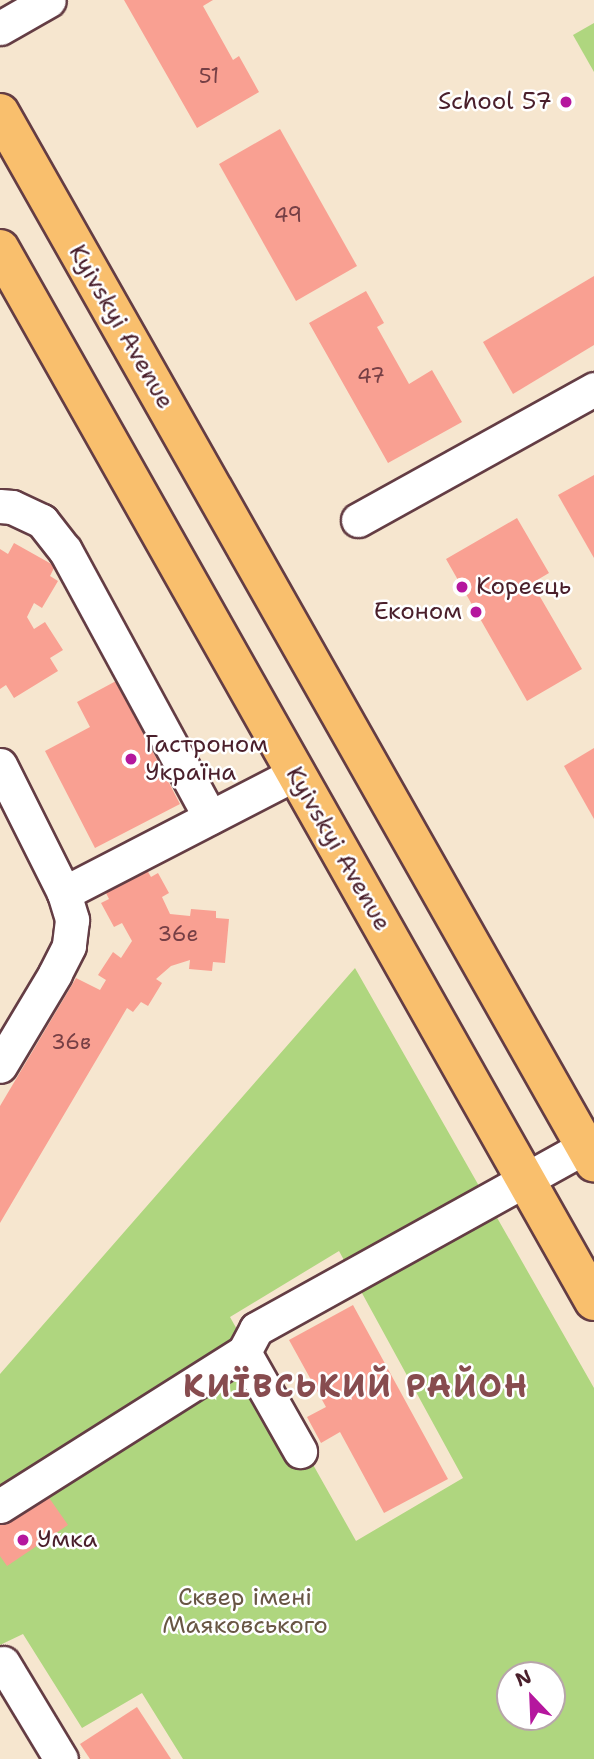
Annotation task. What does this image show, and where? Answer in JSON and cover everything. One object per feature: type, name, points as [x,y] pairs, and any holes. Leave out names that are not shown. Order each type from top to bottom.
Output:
[{"type":"main road","name":"Kyivskyi Avenue","points":[[0,113],[589,1154]]},
{"type":"main road","name":"Kyivskyi Avenue","points":[[0,249],[594,1301]]},
{"type":"street","points":[[0,28],[49,0]]},
{"type":"street","points":[[358,520],[594,389]]},
{"type":"street","points":[[0,506],[12,506],[42,521],[65,550],[210,817]]},
{"type":"street","points":[[0,765],[65,893],[72,920],[69,946],[0,1066]]},
{"type":"street","points":[[65,893],[295,774]]},
{"type":"street","points":[[0,1506],[244,1352],[256,1329],[525,1179],[589,1154]]},
{"type":"street","points":[[244,1352],[300,1451]]},
{"type":"street","points":[[3,1663],[61,1759]]},
{"type":"green space","points":[[594,23],[594,72],[573,35]]},
{"type":"green space","name":"Сквер імені Маяковського","points":[[355,968],[594,1388],[594,1759],[183,1759],[142,1693],[82,1728],[23,1634],[0,1645],[0,1374]],"holes":[[[339,1251],[463,1478],[356,1541],[230,1317]]]},
{"type":"building","points":[[124,0],[213,0],[203,6],[233,60],[239,56],[259,92],[197,128]]},
{"type":"building","points":[[280,129],[357,266],[296,301],[219,164]]},
{"type":"building","points":[[594,276],[594,345],[513,394],[483,342]]},
{"type":"building","points":[[366,291],[384,323],[377,327],[409,384],[432,370],[462,422],[388,463],[309,323]]},
{"type":"building","points":[[594,475],[594,558],[558,495]]},
{"type":"building","points":[[517,518],[549,573],[532,583],[582,669],[527,701],[446,559]]},
{"type":"building","points":[[14,543],[55,566],[50,576],[58,581],[42,608],[34,603],[27,617],[34,629],[45,622],[63,650],[50,658],[58,671],[14,698],[6,685],[0,689],[0,549],[8,554]]},
{"type":"building","points":[[116,681],[180,804],[95,848],[45,751],[90,727],[77,702]]},
{"type":"building","points":[[594,748],[594,819],[564,766]]},
{"type":"building","points":[[143,863],[151,877],[158,873],[169,893],[162,897],[170,914],[190,916],[191,909],[216,911],[216,918],[229,919],[225,963],[213,962],[212,971],[189,969],[190,960],[171,966],[156,979],[162,983],[148,1006],[141,1002],[133,1012],[127,1008],[0,1223],[0,1106],[76,978],[100,990],[106,980],[98,975],[113,952],[121,958],[132,941],[122,923],[114,927],[101,903],[109,899],[102,885]]},
{"type":"building","points":[[353,1305],[448,1479],[384,1513],[340,1432],[321,1443],[307,1417],[326,1407],[289,1340]]},
{"type":"building","name":"Умка","points":[[45,1492],[68,1525],[7,1566],[0,1556],[0,1523]]},
{"type":"building","points":[[137,1707],[171,1759],[90,1759],[80,1744]]},
{"type":"place","name":"School 57","points":[[566,102]]},
{"type":"place","name":"Кореєць","points":[[462,587]]},
{"type":"place","name":"Економ","points":[[476,612]]},
{"type":"place","name":"Гастроном Україна","points":[[131,759]]},
{"type":"place","name":"Умка","points":[[23,1540]]},
{"type":"district","name":"КИЇВСЬКИЙ РАЙОН","points":[[356,1386]]}]
